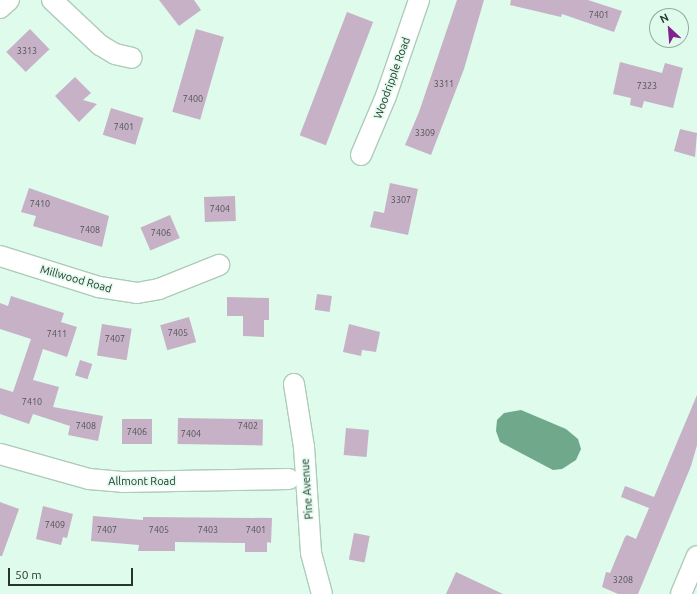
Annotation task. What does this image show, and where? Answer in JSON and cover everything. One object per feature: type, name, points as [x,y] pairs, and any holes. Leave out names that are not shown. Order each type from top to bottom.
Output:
[{"type":"street","points":[[0,8],[9,0]]},
{"type":"street","points":[[52,0],[100,45],[115,54],[132,58]]},
{"type":"street","name":"Woodripple Road","points":[[362,155],[386,96],[419,0]]},
{"type":"street","name":"Millwood Road","points":[[0,256],[99,287],[137,293],[159,289],[219,265]]},
{"type":"street","name":"Pine Avenue","points":[[294,384],[304,447],[311,553],[322,594]]},
{"type":"street","name":"Allmont Road","points":[[0,454],[60,473],[96,480],[122,482],[289,479]]},
{"type":"street","points":[[681,594],[697,556]]},
{"type":"shaded area","points":[[521,410],[566,429],[578,439],[581,449],[576,460],[562,469],[553,470],[500,442],[496,431],[497,420],[504,413]]},
{"type":"building","points":[[159,0],[194,0],[201,10],[179,26]]},
{"type":"building","points":[[457,0],[484,0],[464,69],[431,155],[405,145],[419,112]]},
{"type":"building","points":[[511,0],[588,0],[622,11],[614,32],[562,14],[561,17],[510,5]]},
{"type":"building","points":[[347,12],[373,22],[326,145],[300,135]]},
{"type":"building","points":[[30,29],[49,49],[26,72],[6,52]]},
{"type":"building","points":[[196,29],[224,37],[200,120],[172,112]]},
{"type":"building","points":[[620,62],[662,73],[665,63],[683,68],[673,108],[644,101],[642,108],[630,105],[631,98],[613,94]]},
{"type":"building","points":[[75,77],[91,93],[83,100],[97,104],[79,122],[55,96]]},
{"type":"building","points":[[111,108],[144,118],[135,145],[103,135]]},
{"type":"building","points":[[680,129],[697,133],[695,157],[674,151]]},
{"type":"building","points":[[390,183],[418,189],[408,235],[370,227],[374,211],[384,213]]},
{"type":"building","points":[[29,188],[109,216],[102,247],[33,226],[36,216],[21,212]]},
{"type":"building","points":[[235,196],[236,221],[205,222],[204,197]]},
{"type":"building","points":[[170,215],[180,238],[150,251],[141,228]]},
{"type":"building","points":[[317,294],[332,296],[330,312],[315,310]]},
{"type":"building","points":[[11,296],[64,313],[61,322],[77,327],[67,357],[43,349],[33,380],[59,387],[53,407],[103,416],[98,441],[68,435],[70,426],[33,414],[29,424],[0,414],[0,388],[13,392],[31,339],[0,329],[0,303],[8,306]]},
{"type":"building","points":[[227,297],[269,298],[269,320],[264,320],[264,337],[243,336],[243,316],[227,316]]},
{"type":"building","points":[[189,317],[196,342],[167,350],[160,325]]},
{"type":"building","points":[[102,324],[132,329],[127,360],[97,356]]},
{"type":"building","points":[[349,324],[380,332],[376,352],[362,350],[361,356],[343,352]]},
{"type":"building","points":[[80,360],[92,364],[87,379],[75,375]]},
{"type":"building","points":[[697,395],[697,445],[691,466],[638,594],[618,594],[602,587],[606,572],[610,573],[625,537],[627,535],[636,539],[649,508],[621,497],[625,486],[654,497]]},
{"type":"building","points":[[178,418],[263,419],[263,445],[178,444]]},
{"type":"building","points":[[122,419],[152,419],[152,444],[122,444]]},
{"type":"building","points":[[346,428],[369,430],[367,457],[344,455]]},
{"type":"building","points":[[0,502],[19,509],[2,556],[0,556]]},
{"type":"building","points":[[43,506],[73,514],[67,538],[63,537],[61,545],[36,539]]},
{"type":"building","points":[[93,516],[143,520],[143,517],[272,518],[271,543],[267,542],[267,552],[245,552],[245,543],[175,542],[175,551],[138,551],[139,545],[91,541]]},
{"type":"building","points":[[354,533],[370,536],[365,563],[349,560]]},
{"type":"building","points":[[456,572],[503,594],[446,594]]}]
